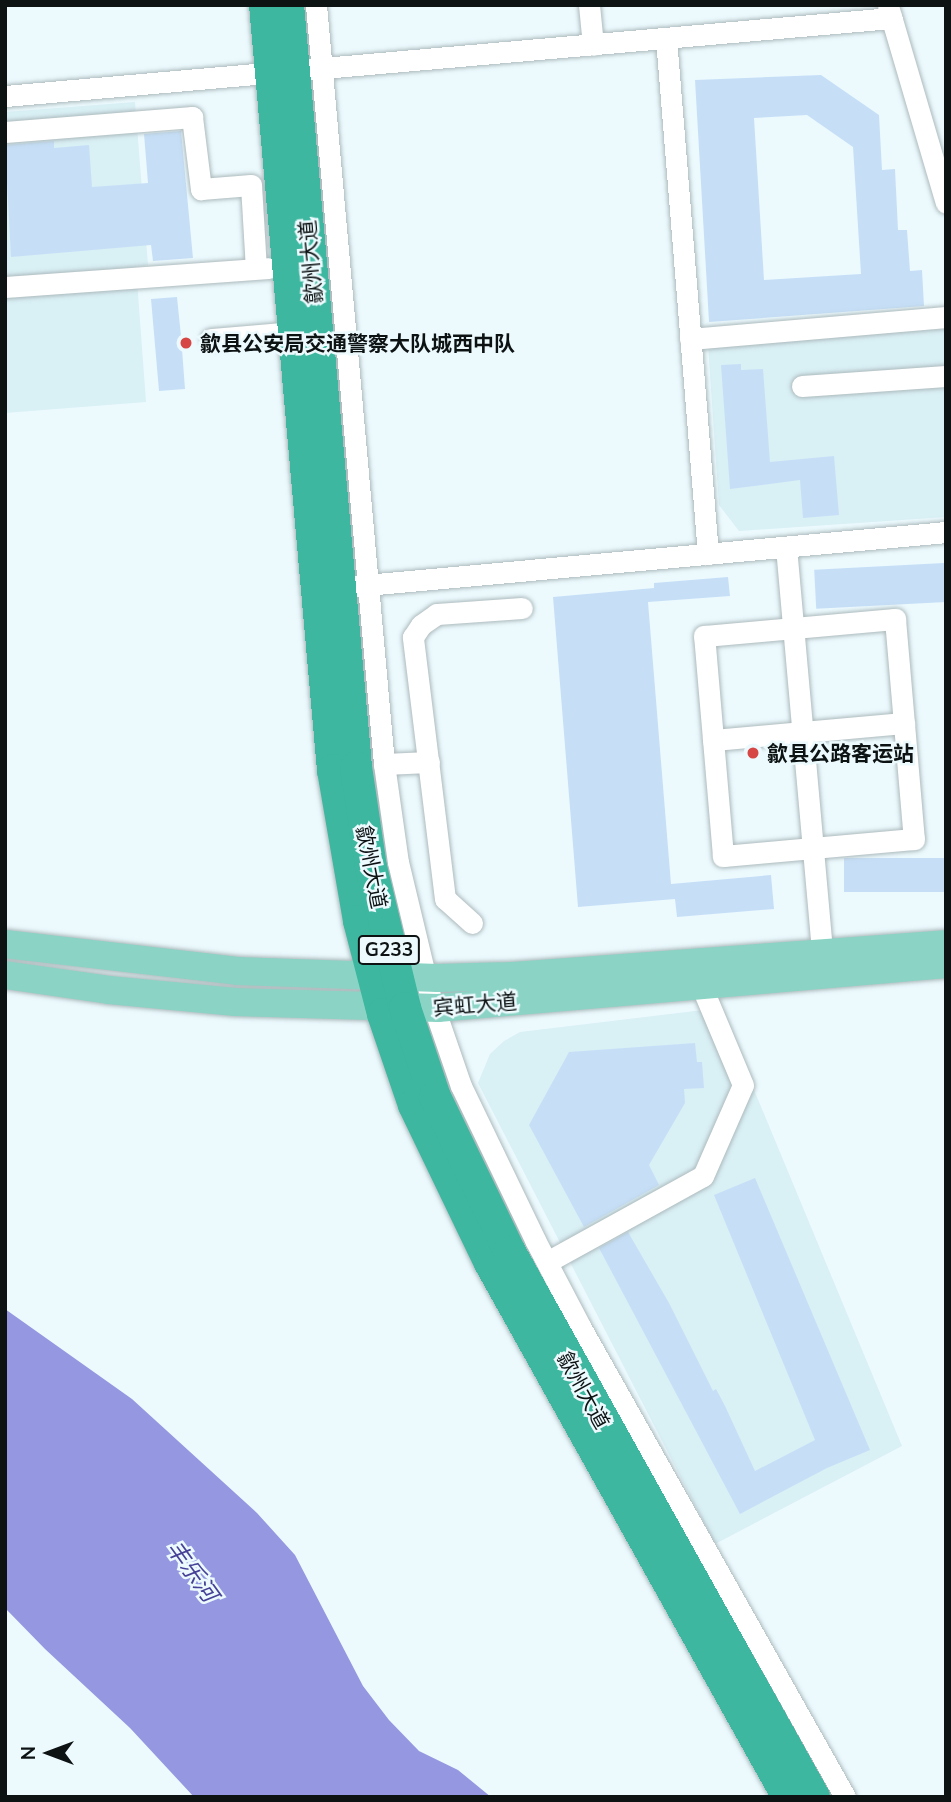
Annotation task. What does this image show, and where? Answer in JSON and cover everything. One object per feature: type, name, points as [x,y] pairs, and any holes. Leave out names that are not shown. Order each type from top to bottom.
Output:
[{"type":"highway","name":"歙州大道","points":[[265,5],[295,71],[287,266],[333,770],[349,871],[398,977]]},
{"type":"highway","name":"歙州大道","points":[[288,5],[352,586],[362,817],[381,916],[407,1008],[435,1097],[510,1252],[814,1797]]},
{"type":"highway","name":"歙州大道","points":[[407,1008],[414,1105],[490,1263],[788,1797]]},
{"type":"main road","name":"宾虹大道","points":[[5,944],[237,971],[398,977],[513,976],[946,944]]},
{"type":"main road","name":"宾虹大道","points":[[5,975],[222,1000],[407,1008],[946,964]]},
{"type":"street","points":[[295,71],[316,5]]},
{"type":"street","points":[[589,5],[593,45]]},
{"type":"street","points":[[5,96],[593,45],[890,12],[946,202]]},
{"type":"street","points":[[666,38],[708,554]]},
{"type":"street","points":[[5,132],[192,117],[201,189],[251,185],[256,268]]},
{"type":"street","points":[[5,287],[287,266]]},
{"type":"street","points":[[690,339],[946,317]]},
{"type":"street","points":[[211,339],[293,332]]},
{"type":"street","points":[[802,386],[946,376]]},
{"type":"street","points":[[398,977],[398,862],[384,764],[352,586],[946,532]]},
{"type":"street","points":[[786,547],[822,954]]},
{"type":"street","points":[[472,923],[445,899],[413,637],[437,614],[522,608]]},
{"type":"street","points":[[895,619],[914,839],[723,856],[704,636],[793,629],[895,619]]},
{"type":"street","points":[[713,740],[904,723]]},
{"type":"street","points":[[384,764],[429,762]]},
{"type":"street","points":[[547,1262],[703,1176],[743,1085],[701,985]]},
{"type":"street","points":[[407,1008],[461,1086],[547,1262],[845,1797]]},
{"type":"shaded area","points":[[135,102],[148,265],[136,267],[146,402],[5,413],[5,112]]},
{"type":"shaded area","points":[[946,329],[946,517],[739,531],[719,505],[708,345]]},
{"type":"shaded area","points":[[720,1008],[902,1446],[715,1544],[478,1083],[490,1054],[504,1041],[520,1032]]},
{"type":"water","name":"丰乐河","points":[[5,1309],[132,1399],[257,1513],[295,1555],[363,1686],[389,1720],[419,1751],[458,1770],[491,1797],[194,1797],[130,1728],[45,1649],[5,1608]]},
{"type":"building","points":[[821,75],[879,115],[882,170],[895,169],[898,230],[907,230],[910,271],[922,270],[924,306],[709,322],[695,80]],"holes":[[[807,115],[853,147],[861,274],[764,280],[754,118]]]},
{"type":"building","points":[[181,131],[193,258],[153,261],[151,245],[11,257],[5,145],[54,141],[54,148],[89,145],[92,187],[148,183],[144,134]]},
{"type":"building","points":[[177,297],[181,336],[186,335],[187,349],[182,349],[185,389],[159,391],[151,299]]},
{"type":"building","points":[[741,364],[741,370],[763,369],[770,462],[834,456],[839,515],[803,518],[800,480],[730,489],[721,365]]},
{"type":"building","points":[[944,563],[946,602],[816,609],[814,570]]},
{"type":"building","points":[[728,577],[730,596],[648,602],[671,884],[771,875],[774,909],[677,917],[675,899],[578,907],[553,597],[654,588],[654,583]]},
{"type":"building","points":[[844,858],[946,858],[946,892],[844,892]]},
{"type":"building","points":[[695,1043],[697,1062],[702,1062],[704,1088],[684,1089],[685,1103],[649,1165],[659,1185],[584,1227],[529,1125],[569,1052]]},
{"type":"building","points":[[755,1178],[870,1450],[827,1468],[740,1514],[599,1248],[628,1232],[669,1303],[713,1391],[716,1389],[755,1471],[815,1440],[714,1195]]},
{"type":"place","name":"歙县公安局交通警察大队城西中队","points":[[186,343]]},
{"type":"place","name":"歙县公路客运站","points":[[753,753]]}]
